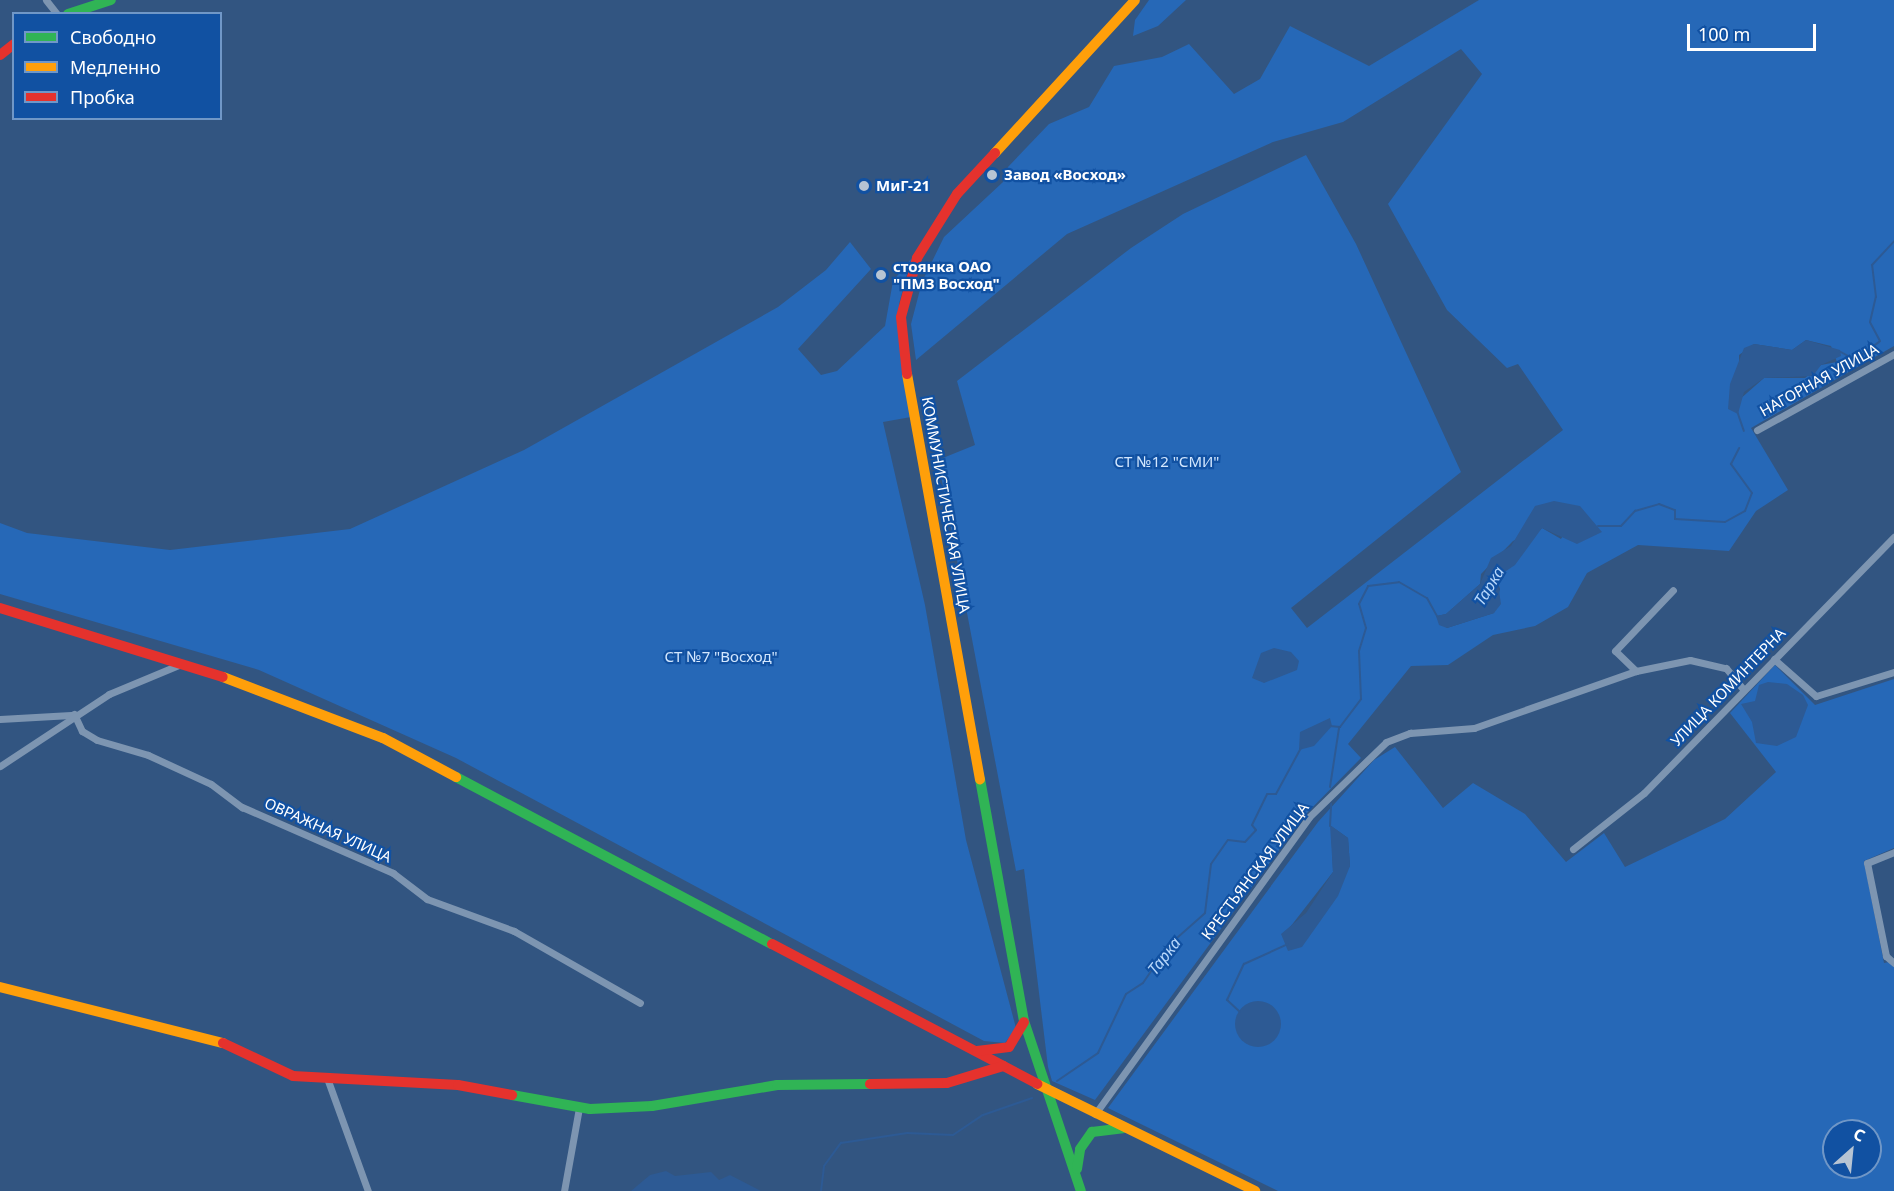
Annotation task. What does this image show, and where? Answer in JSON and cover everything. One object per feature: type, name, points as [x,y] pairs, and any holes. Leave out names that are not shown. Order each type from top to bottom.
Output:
[{"type":"main road","points":[[74,12],[111,0]]},
{"type":"main road","name":"КОММУНИСТИЧЕСКАЯ УЛИЦА","points":[[1081,1190],[1024,1021],[906,369],[901,317],[917,258],[957,194],[1135,0]]},
{"type":"main road","points":[[0,608],[181,664],[383,738],[1046,1089],[1255,1191]]},
{"type":"main road","points":[[0,987],[227,1044],[293,1076],[327,1078],[369,1076],[458,1085],[579,1107],[652,1106],[777,1085],[947,1083],[1003,1066]]},
{"type":"main road","points":[[977,1051],[1009,1047],[1018,1041],[1024,1021]]},
{"type":"main road","points":[[1081,1190],[1076,1162],[1085,1140],[1106,1126],[1123,1128]]},
{"type":"street","points":[[46,0],[55,12]]},
{"type":"street","name":"НАГОРНАЯ УЛИЦА","points":[[1757,430],[1893,356]]},
{"type":"street","name":"УЛИЦА КОМИНТЕРНА","points":[[1573,849],[1644,793],[1894,537]]},
{"type":"street","points":[[1636,671],[1615,651],[1673,590]]},
{"type":"street","points":[[1774,658],[1816,696],[1894,672]]},
{"type":"street","name":"КРЕСТЬЯНСКАЯ УЛИЦА","points":[[1095,1114],[1309,817],[1386,742],[1410,733],[1474,728],[1636,671],[1690,660],[1726,668],[1744,690]]},
{"type":"street","points":[[0,766],[74,714],[181,664]]},
{"type":"street","points":[[0,719],[74,714]]},
{"type":"street","name":"ОВРАЖНАЯ УЛИЦА","points":[[74,714],[82,731],[97,740],[148,755],[211,784],[242,807],[393,873],[427,899],[514,931],[640,1003]]},
{"type":"street","points":[[1894,852],[1867,863],[1886,956],[1894,963]]},
{"type":"street","points":[[1886,956],[1894,954]]},
{"type":"street","points":[[327,1078],[368,1191]]},
{"type":"street","points":[[564,1191],[579,1107]]},
{"type":"green space","points":[[1149,0],[1186,0],[1158,26],[1133,36],[1135,20]]},
{"type":"green space","name":"СТ №12 \"СМИ\"","points":[[1479,0],[1894,0],[1894,346],[1751,428],[1788,490],[1756,511],[1729,551],[1638,545],[1587,573],[1568,607],[1535,626],[1493,635],[1448,665],[1411,666],[1348,744],[1361,758],[1304,816],[1095,1100],[1052,1081],[1048,1067],[1024,869],[1016,871],[938,460],[975,445],[957,381],[1131,248],[1183,214],[1306,155],[1356,244],[1461,472],[1291,608],[1307,628],[1563,430],[1518,364],[1507,368],[1447,310],[1388,204],[1482,74],[1461,49],[1343,122],[1273,142],[1067,234],[916,360],[911,324],[922,282],[944,237],[1003,182],[1008,167],[1049,124],[1089,107],[1114,66],[1162,57],[1189,44],[1234,94],[1260,79],[1290,26],[1369,66]],"holes":[[[1806,340],[1831,346],[1837,362],[1821,365],[1805,378],[1764,378],[1739,400],[1739,355],[1754,344],[1792,350]],[[1580,506],[1561,539],[1542,528],[1503,568],[1496,577],[1500,589],[1494,613],[1447,628],[1437,616],[1446,614],[1480,584],[1481,574],[1513,541]]]},
{"type":"green space","name":"СТ №7 \"Восход\"","points":[[850,242],[871,269],[798,349],[821,375],[837,371],[885,326],[893,281],[911,259],[899,304],[911,417],[883,422],[925,605],[966,840],[1016,1028],[1005,1043],[984,1041],[456,758],[259,670],[0,594],[0,523],[27,533],[170,550],[350,529],[524,450],[778,307],[826,270]]},
{"type":"green space","points":[[1775,665],[1815,705],[1894,679],[1894,848],[1864,861],[1884,963],[1894,961],[1894,1191],[1278,1191],[1108,1108],[1318,822],[1374,760],[1395,747],[1443,808],[1473,783],[1525,814],[1566,862],[1604,833],[1625,867],[1725,819],[1776,772],[1730,713]],"holes":[[[1331,826],[1348,838],[1350,866],[1288,950],[1287,931],[1333,872]]]},
{"type":"water","points":[[1806,340],[1840,350],[1841,356],[1821,365],[1813,376],[1764,378],[1744,392],[1738,414],[1728,409],[1730,384],[1744,348],[1754,344],[1792,350]]},
{"type":"water","points":[[1554,501],[1580,506],[1602,532],[1577,544],[1542,528],[1515,565],[1497,577],[1501,604],[1494,613],[1447,628],[1439,625],[1436,616],[1446,614],[1480,584],[1491,558],[1511,546],[1535,506]]},
{"type":"water","points":[[1274,648],[1291,652],[1299,661],[1297,670],[1264,683],[1252,678],[1261,653]]},
{"type":"water","points":[[1768,682],[1787,684],[1803,695],[1808,705],[1796,737],[1777,746],[1756,743],[1752,722],[1741,704],[1755,701],[1759,685]]},
{"type":"water","points":[[1330,718],[1332,726],[1314,746],[1299,750],[1300,732]]},
{"type":"water","points":[[1330,825],[1348,838],[1350,866],[1338,896],[1302,947],[1288,951],[1281,934],[1306,913],[1333,872]]},
{"type":"water","points":[[1258,1001],[1274,1008],[1281,1024],[1274,1040],[1258,1047],[1242,1040],[1235,1024],[1242,1008]]},
{"type":"water","points":[[666,1171],[675,1176],[711,1172],[719,1180],[730,1175],[761,1191],[631,1191],[650,1175]]},
{"type":"waterway","name":"Тарка","points":[[1839,351],[1855,360],[1880,341],[1870,322],[1876,297],[1872,265],[1894,241]]},
{"type":"waterway","name":"Тарка","points":[[1737,411],[1744,431]]},
{"type":"waterway","name":"Тарка","points":[[1598,526],[1621,526],[1635,511],[1659,504],[1675,510],[1675,519],[1725,522],[1745,511],[1752,493],[1731,464],[1739,448]]},
{"type":"waterway","name":"Тарка","points":[[1330,726],[1340,727],[1361,699],[1359,651],[1366,628],[1359,604],[1368,586],[1399,582],[1427,598],[1437,616]]},
{"type":"waterway","points":[[1330,787],[1339,728]]},
{"type":"waterway","name":"Тарка","points":[[1057,1081],[1098,1053],[1126,994],[1143,983],[1169,945],[1205,913],[1211,864],[1228,840],[1245,842],[1256,830],[1252,825],[1267,794],[1276,794],[1301,748]]},
{"type":"waterway","points":[[1330,826],[1331,804]]},
{"type":"waterway","points":[[1240,1012],[1227,1000],[1244,964],[1288,944]]},
{"type":"waterway","name":"Тарка","points":[[821,1191],[824,1166],[841,1143],[907,1133],[953,1135],[983,1115],[1032,1098]]},
{"type":"traffic: fast","points":[[74,12],[111,0]]},
{"type":"traffic: fast","points":[[456,777],[772,944]]},
{"type":"traffic: fast","points":[[980,779],[1024,1021],[1081,1191]]},
{"type":"traffic: fast","points":[[512,1095],[590,1109],[652,1106],[777,1085],[870,1084]]},
{"type":"traffic: fast","points":[[1077,1169],[1080,1149],[1092,1132],[1123,1128]]},
{"type":"traffic: slow","points":[[995,153],[1135,0]]},
{"type":"traffic: slow","points":[[907,374],[980,779]]},
{"type":"traffic: slow","points":[[223,677],[383,738],[456,777]]},
{"type":"traffic: slow","points":[[0,987],[223,1043]]},
{"type":"traffic: slow","points":[[1037,1084],[1255,1191]]},
{"type":"traffic: jam","points":[[0,55],[12,46]]},
{"type":"traffic: jam","points":[[907,374],[901,317],[917,258],[957,194],[995,153]]},
{"type":"traffic: jam","points":[[0,608],[223,677]]},
{"type":"traffic: jam","points":[[772,944],[1037,1084]]},
{"type":"traffic: jam","points":[[977,1051],[1009,1047],[1024,1022]]},
{"type":"traffic: jam","points":[[223,1043],[293,1076],[458,1085],[512,1095]]},
{"type":"traffic: jam","points":[[870,1084],[947,1083],[1003,1066]]},
{"type":"place","name":"Завод «Восход»","points":[[992,175]]},
{"type":"place","name":"МиГ-21","points":[[864,186]]},
{"type":"place","name":"стоянка ОАО \"ПМЗ Восход\"","points":[[881,275]]}]
